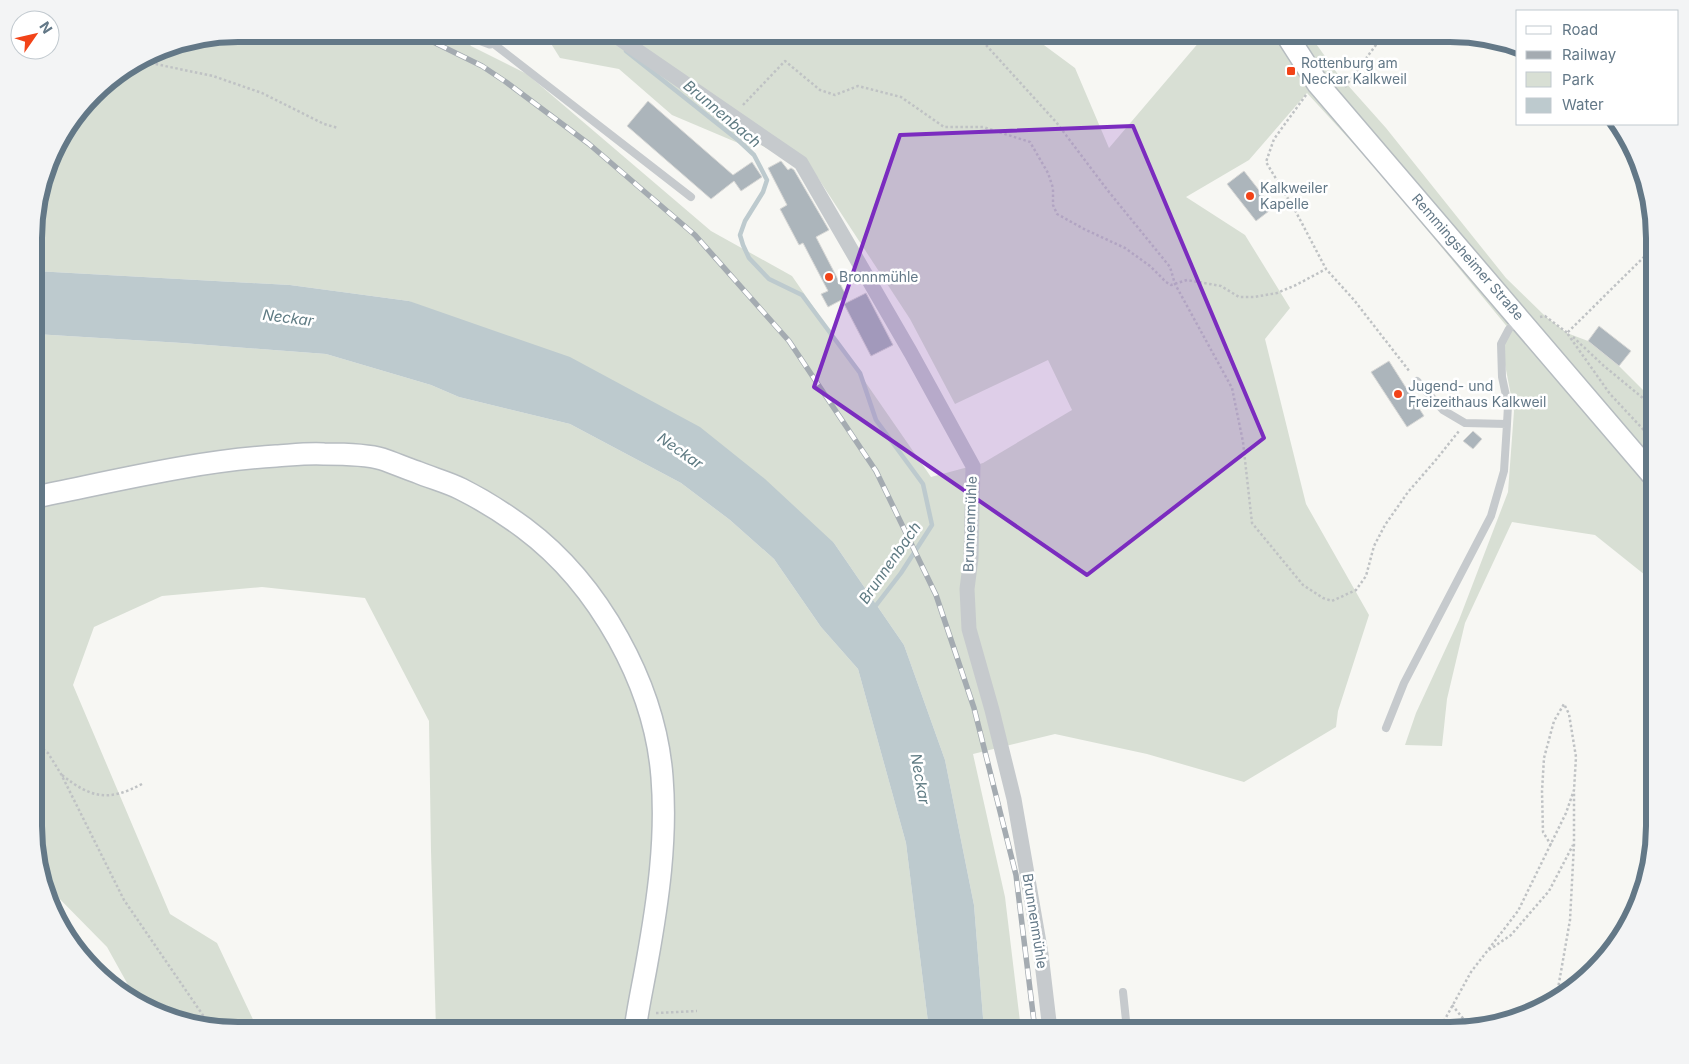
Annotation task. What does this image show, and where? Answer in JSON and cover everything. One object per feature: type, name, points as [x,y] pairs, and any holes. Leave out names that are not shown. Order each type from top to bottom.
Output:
[{"type":"main road","name":"Remmingsheimer Straße","points":[[1291,42],[1318,84],[1333,102],[1646,467]]},
{"type":"main road","points":[[42,497],[225,461],[321,453],[380,458],[461,489],[501,512],[550,550],[599,608],[618,638],[636,674],[648,706],[656,736],[662,775],[664,813],[662,858],[636,1021]]},
{"type":"street","name":"Brunnenmühle","points":[[625,42],[734,115],[801,163],[911,353],[973,466],[972,558],[967,589],[969,629],[992,710],[1014,799],[1041,954],[1049,1022]]},
{"type":"lane","points":[[500,42],[691,197]]},
{"type":"lane","points":[[1386,728],[1404,683],[1491,516],[1504,471],[1508,405],[1502,377],[1501,344],[1509,329],[1520,318]]},
{"type":"lane","points":[[1417,381],[1443,410],[1465,423],[1506,424]]},
{"type":"lane","points":[[1123,992],[1125,1022]]},
{"type":"path","points":[[983,42],[1056,122],[1170,268],[1175,284],[1232,388],[1243,442],[1252,523],[1303,585],[1323,598],[1332,601],[1356,590],[1366,576],[1374,546],[1385,525],[1408,492],[1435,462],[1465,423]]},
{"type":"path","points":[[1333,102],[1378,42]]},
{"type":"path","points":[[734,115],[785,62],[820,90],[836,95],[858,86],[901,97],[944,127],[983,127],[1030,142],[1048,173],[1053,188],[1053,205],[1057,214],[1125,248],[1150,266],[1171,285],[1185,280],[1221,286],[1239,297],[1254,297],[1277,293],[1290,288],[1326,268]]},
{"type":"path","points":[[152,63],[213,76],[262,93],[324,124],[338,128]]},
{"type":"path","points":[[1318,84],[1307,93],[1274,139],[1266,162],[1326,268],[1354,300],[1417,381]]},
{"type":"path","points":[[1568,333],[1646,255]]},
{"type":"path","points":[[1520,318],[1545,316],[1568,333],[1646,401]]},
{"type":"path","points":[[1568,333],[1610,394],[1646,432]]},
{"type":"path","points":[[1551,845],[1543,832],[1542,791],[1544,758],[1554,721],[1564,704],[1570,714],[1576,757],[1570,920],[1558,990]]},
{"type":"path","points":[[42,748],[48,753],[61,774],[124,900],[205,1019]]},
{"type":"path","points":[[61,774],[77,787],[97,796],[127,792],[142,784]]},
{"type":"path","points":[[1443,1022],[1471,972],[1518,911],[1551,845],[1574,790]]},
{"type":"path","points":[[1486,953],[1511,935],[1549,890],[1574,844]]},
{"type":"path","points":[[1452,1005],[1465,1021]]},
{"type":"path","points":[[636,1021],[662,1014],[697,1012]]},
{"type":"highlighted area","points":[[1133,126],[1264,438],[1087,575],[814,387],[900,135]]},
{"type":"green space","points":[[238,42],[468,42],[471,46],[527,74],[711,231],[792,276],[931,477],[983,463],[1072,410],[1048,360],[955,404],[910,319],[818,178],[761,145],[750,148],[672,115],[619,69],[560,58],[550,42],[1040,42],[1075,68],[1109,148],[1199,42],[1315,42],[1337,73],[1386,128],[1506,278],[1545,316],[1567,333],[1588,341],[1619,366],[1646,393],[1646,576],[1595,535],[1512,522],[1465,623],[1447,699],[1442,746],[1405,745],[1416,713],[1459,620],[1508,492],[1514,411],[1501,344],[1509,329],[1382,175],[1307,93],[1249,160],[1186,197],[1245,235],[1290,308],[1265,339],[1306,504],[1369,615],[1338,711],[1336,727],[1244,782],[1147,754],[1055,734],[973,754],[1005,897],[1020,1022],[983,1022],[974,905],[945,760],[904,645],[834,543],[409,301],[290,285],[42,271],[44,213],[49,188],[57,163],[83,119],[109,91],[130,75],[163,57],[200,46]]},
{"type":"green space","points":[[42,334],[326,354],[431,385],[459,397],[570,424],[681,483],[730,520],[774,559],[821,627],[858,669],[906,843],[928,1022],[436,1022],[429,721],[365,598],[262,587],[162,596],[94,627],[73,685],[170,914],[217,943],[254,1022],[200,1018],[163,1007],[130,989],[107,947],[55,894],[44,851],[42,826]]},
{"type":"water","name":"Neckar","points":[[42,271],[290,285],[409,301],[570,357],[700,427],[765,479],[834,543],[904,645],[945,760],[974,905],[983,1022],[928,1022],[906,843],[858,669],[821,627],[774,559],[730,520],[681,483],[570,424],[459,397],[431,385],[326,354],[42,334]]},
{"type":"building","points":[[648,101],[733,175],[752,162],[762,177],[741,191],[734,181],[711,199],[627,126]]},
{"type":"building","points":[[781,161],[788,170],[791,168],[794,170],[829,230],[816,237],[847,297],[828,307],[821,294],[828,291],[803,243],[799,245],[780,209],[787,205],[768,168]]},
{"type":"building","name":"Kalkweiler Kapelle","points":[[1244,171],[1273,208],[1256,221],[1227,184]]},
{"type":"building","points":[[866,293],[893,345],[871,356],[844,304]]},
{"type":"building","points":[[1599,326],[1631,351],[1619,366],[1588,341]]},
{"type":"building","name":"Jugend- und Freizeithaus Kalkweil","points":[[1389,361],[1424,416],[1407,427],[1371,372]]},
{"type":"building","points":[[1473,431],[1482,439],[1473,449],[1463,441]]},
{"type":"waterway","name":"Brunnenbach","points":[[626,51],[738,140],[754,155],[767,180],[763,192],[745,221],[740,235],[749,258],[769,279],[802,295],[860,373],[876,420],[923,484],[932,525],[901,573],[874,608]]},
{"type":"railway","points":[[433,42],[482,66],[506,82],[589,144],[695,235],[789,341],[876,471],[936,595],[974,708],[1016,875],[1034,1022]]},
{"type":"place","name":"Rottenburg am Neckar Kalkweil","points":[[1291,71]]},
{"type":"place","name":"Kalkweiler Kapelle","points":[[1250,196]]},
{"type":"place","name":"Bronnmühle","points":[[829,277]]},
{"type":"place","name":"Jugend- und Freizeithaus Kalkweil","points":[[1398,394]]}]
